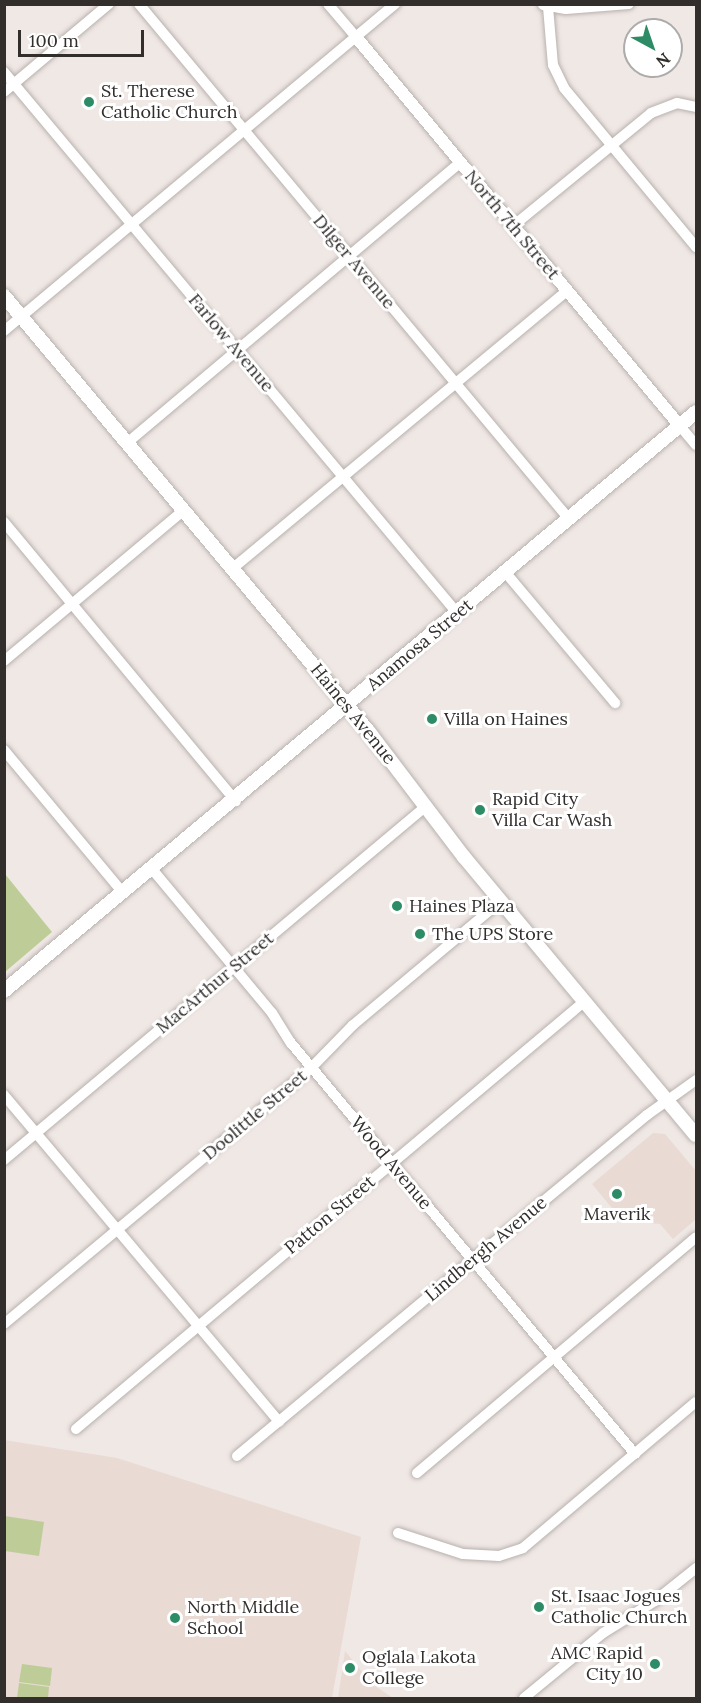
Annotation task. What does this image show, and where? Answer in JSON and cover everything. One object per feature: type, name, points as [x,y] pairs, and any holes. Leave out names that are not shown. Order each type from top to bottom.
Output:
[{"type":"main road","name":"Haines Avenue","points":[[4,296],[348,706],[501,901],[696,1135]]},
{"type":"main road","name":"Anamosa Street","points":[[4,991],[236,801],[696,412]]},
{"type":"street","points":[[4,92],[109,4]]},
{"type":"street","name":"Dilger Avenue","points":[[139,4],[569,519]]},
{"type":"street","name":"North 7th Street","points":[[328,4],[696,445]]},
{"type":"street","points":[[4,331],[395,4]]},
{"type":"street","points":[[629,4],[545,6],[550,47],[557,78],[696,247]]},
{"type":"street","name":"Farlow Avenue","points":[[4,72],[458,614]]},
{"type":"street","points":[[513,226],[610,144],[659,108],[677,103],[696,107]]},
{"type":"street","points":[[127,443],[460,164]]},
{"type":"street","points":[[232,569],[567,291]]},
{"type":"street","points":[[4,661],[183,511]]},
{"type":"street","points":[[4,522],[236,801]]},
{"type":"street","points":[[506,573],[615,703]]},
{"type":"street","points":[[4,750],[123,893]]},
{"type":"street","name":"MacArthur Street","points":[[4,1160],[425,807]]},
{"type":"street","name":"Wood Avenue","points":[[152,869],[472,1261],[635,1454]]},
{"type":"street","name":"Doolittle Street","points":[[4,1324],[312,1067],[353,1025],[501,901]]},
{"type":"street","name":"Patton Street","points":[[76,1428],[585,1001]]},
{"type":"street","name":"Lindbergh Avenue","points":[[237,1456],[667,1100],[696,1080]]},
{"type":"street","points":[[4,1095],[279,1422]]},
{"type":"street","points":[[417,1473],[696,1237]]},
{"type":"street","points":[[398,1533],[463,1554],[512,1553],[534,1541],[696,1402]]},
{"type":"street","points":[[524,1698],[603,1633],[640,1611],[696,1568]]},
{"type":"shaded area","points":[[653,1133],[665,1134],[696,1171],[696,1219],[673,1239],[660,1224],[622,1220],[592,1184]]},
{"type":"shaded area","name":"North Middle School","points":[[4,1440],[117,1458],[361,1537],[332,1698],[5,1698]]},
{"type":"shaded area","name":"Oglala Lakota College","points":[[345,1651],[372,1684],[393,1698],[338,1698]]},
{"type":"green space","points":[[5,874],[52,932],[4,972]]},
{"type":"green space","points":[[5,1516],[44,1522],[39,1556],[5,1551]]},
{"type":"green space","points":[[22,1664],[52,1668],[50,1686],[19,1682]]},
{"type":"green space","points":[[19,1683],[49,1687],[48,1698],[17,1698]]},
{"type":"place","name":"St. Therese Catholic Church","points":[[89,102]]},
{"type":"place","name":"Villa on Haines","points":[[432,719]]},
{"type":"place","name":"Rapid City Villa Car Wash","points":[[480,810]]},
{"type":"place","name":"Haines Plaza","points":[[397,906]]},
{"type":"place","name":"The UPS Store","points":[[420,934]]},
{"type":"place","name":"Maverik","points":[[617,1194]]},
{"type":"place","name":"St. Isaac Jogues Catholic Church","points":[[539,1607]]},
{"type":"place","name":"North Middle School","points":[[175,1618]]},
{"type":"place","name":"AMC Rapid City 10","points":[[655,1664]]},
{"type":"place","name":"Oglala Lakota College","points":[[350,1668]]}]
